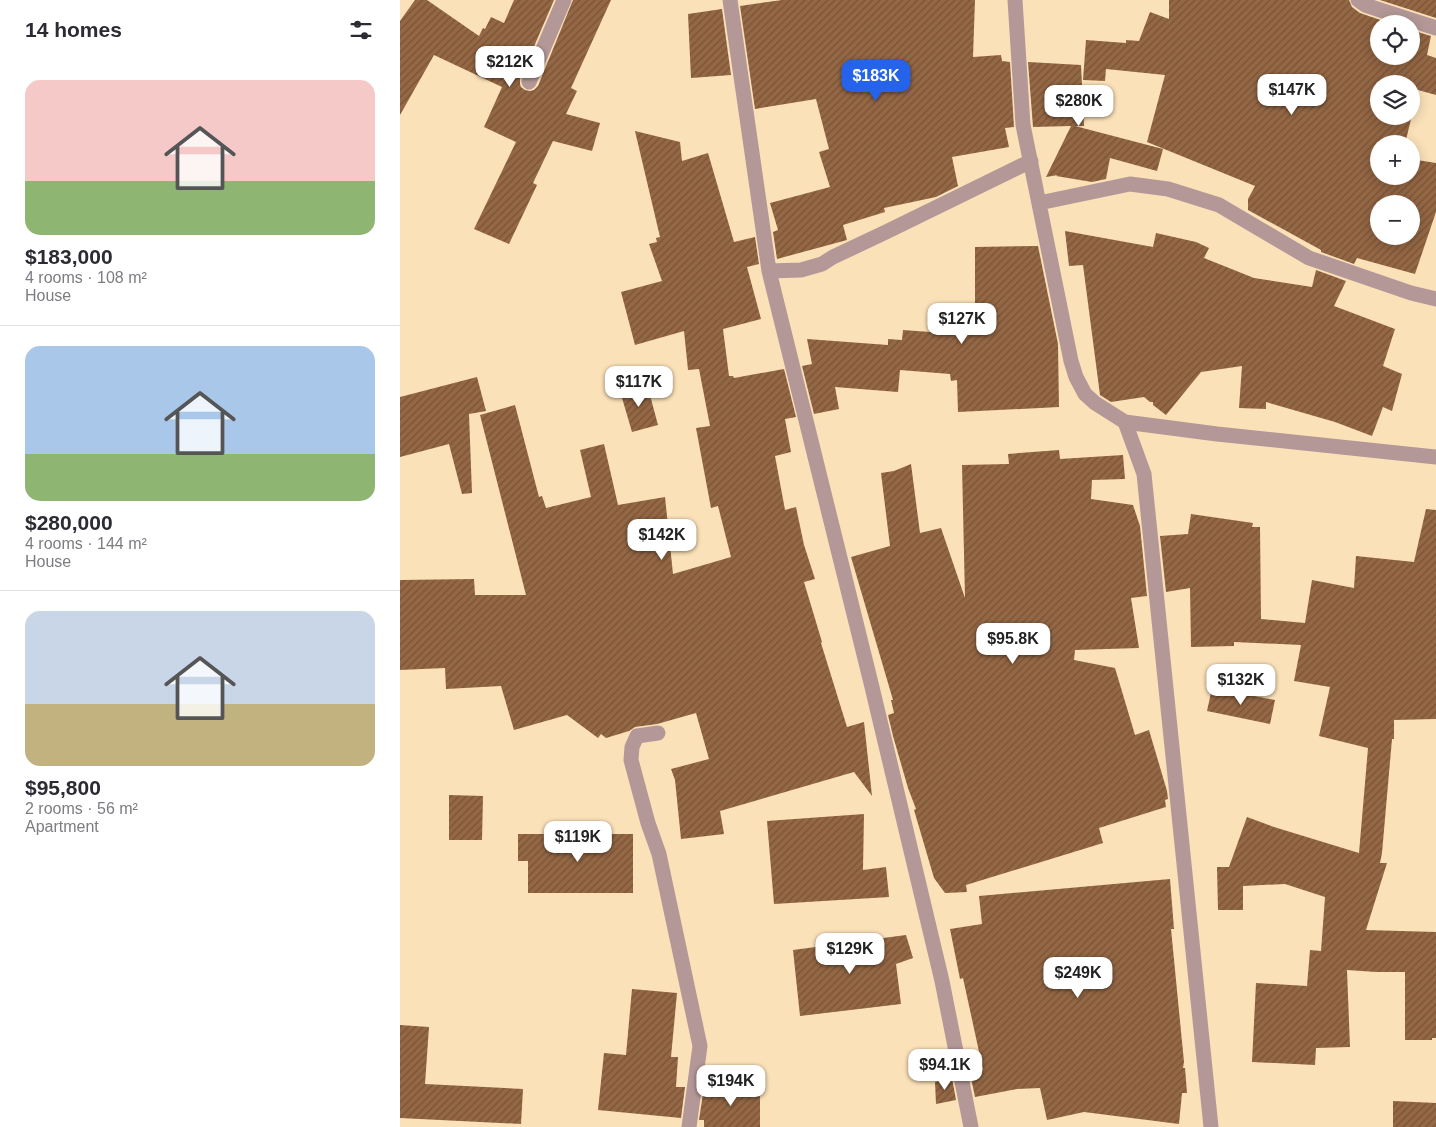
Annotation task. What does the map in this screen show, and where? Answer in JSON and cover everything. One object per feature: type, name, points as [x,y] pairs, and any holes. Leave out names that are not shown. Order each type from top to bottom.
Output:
[{"type":"street","points":[[530,82],[564,0]]},
{"type":"street","points":[[730,0],[769,271],[942,981],[970,1127]]},
{"type":"street","points":[[1015,0],[1023,125],[1071,361],[1084,394],[1125,422],[1217,434],[1436,457]]},
{"type":"street","points":[[1358,0],[1365,5],[1436,28]]},
{"type":"street","points":[[769,271],[801,270],[822,264],[1031,161]]},
{"type":"street","points":[[1039,203],[1130,184],[1168,188],[1218,205],[1309,258],[1411,294],[1436,299]]},
{"type":"street","points":[[1125,422],[1144,474],[1211,1127]]},
{"type":"street","points":[[658,733],[637,736],[632,747],[631,760],[648,823],[660,854],[700,1046],[689,1127]]},
{"type":"building","points":[[415,0],[427,0],[479,36],[491,17],[504,23],[514,0],[554,0],[520,79],[521,87],[530,91],[538,86],[573,0],[611,0],[571,88],[577,91],[566,114],[600,123],[592,151],[553,141],[533,183],[537,185],[509,244],[474,229],[516,142],[484,127],[502,87],[434,55],[400,115],[400,21]]},
{"type":"building","points":[[782,0],[975,0],[973,57],[1001,55],[1002,61],[1010,62],[1014,127],[1005,128],[1009,147],[952,157],[958,186],[936,197],[884,208],[885,212],[843,225],[847,240],[777,259],[773,232],[778,230],[770,203],[830,187],[819,152],[829,149],[816,99],[755,109],[740,6]]},
{"type":"building","points":[[1169,0],[1349,0],[1352,7],[1360,13],[1370,16],[1370,65],[1420,65],[1420,33],[1431,36],[1427,55],[1436,58],[1436,95],[1420,91],[1420,75],[1370,75],[1370,125],[1410,125],[1407,135],[1370,135],[1370,185],[1420,185],[1420,160],[1436,163],[1436,212],[1415,274],[1357,258],[1354,264],[1321,252],[1321,250],[1248,210],[1248,199],[1255,186],[1147,142],[1165,75],[1106,69],[1105,81],[1083,80],[1086,40],[1126,43],[1126,40],[1139,41],[1150,12],[1169,19]]},
{"type":"building","points":[[1380,0],[1436,0],[1436,18]]},
{"type":"building","points":[[722,9],[731,75],[691,78],[688,14]]},
{"type":"building","points":[[1028,62],[1081,65],[1084,126],[1075,126],[1163,149],[1157,171],[1110,158],[1106,179],[1092,182],[1056,176],[1058,175],[1046,177],[1071,126],[1033,127]]},
{"type":"building","points":[[635,131],[680,142],[682,161],[708,153],[734,242],[755,237],[759,264],[747,267],[761,319],[723,329],[729,376],[734,378],[784,369],[796,417],[785,419],[791,452],[775,456],[785,510],[796,507],[804,545],[815,579],[804,582],[847,727],[864,722],[872,796],[854,772],[720,811],[724,834],[681,839],[675,780],[671,769],[709,759],[696,713],[657,724],[635,727],[629,731],[606,738],[601,734],[598,738],[567,715],[514,730],[501,686],[446,689],[445,668],[400,670],[400,580],[474,579],[475,595],[526,595],[480,415],[515,405],[539,497],[542,496],[546,508],[591,497],[580,450],[604,444],[618,505],[665,497],[673,574],[731,557],[718,506],[711,508],[696,428],[710,426],[699,369],[688,370],[684,331],[635,345],[621,292],[662,281],[649,244],[657,242],[656,238],[660,237]]},
{"type":"building","points":[[1065,231],[1153,247],[1156,233],[1196,242],[1209,248],[1204,258],[1254,278],[1312,287],[1316,270],[1346,281],[1334,306],[1395,329],[1383,366],[1402,374],[1392,411],[1383,407],[1372,436],[1335,422],[1266,402],[1266,409],[1239,408],[1242,366],[1201,372],[1166,415],[1153,405],[1153,402],[1144,397],[1111,402],[1100,395],[1083,265],[1069,266]]},
{"type":"building","points":[[1038,246],[1058,344],[1059,407],[958,412],[957,380],[951,381],[950,374],[900,370],[898,392],[835,387],[839,409],[814,414],[802,366],[812,364],[807,339],[888,345],[888,339],[902,340],[903,330],[930,332],[930,315],[975,314],[975,247]]},
{"type":"building","points":[[477,377],[486,411],[469,414],[472,493],[462,494],[449,444],[400,457],[400,397]]},
{"type":"building","points":[[647,384],[658,425],[632,432],[620,391]]},
{"type":"building","points":[[1059,450],[1060,459],[1123,455],[1125,479],[1092,480],[1091,499],[1133,505],[1140,526],[1147,596],[1131,598],[1139,648],[1075,650],[1074,660],[1115,668],[1135,735],[1149,730],[1167,791],[1166,807],[1099,828],[1103,843],[966,885],[967,892],[945,893],[934,878],[914,810],[916,809],[893,736],[888,715],[894,713],[891,700],[893,700],[851,557],[890,546],[881,473],[894,471],[911,464],[920,533],[941,528],[965,598],[962,465],[1009,464],[1008,454]]},
{"type":"building","points":[[1426,509],[1436,510],[1436,719],[1394,720],[1394,739],[1392,739],[1380,863],[1387,863],[1366,930],[1436,932],[1436,1038],[1432,1038],[1432,1040],[1405,1040],[1405,972],[1347,970],[1350,1047],[1316,1048],[1315,1065],[1252,1062],[1256,983],[1307,986],[1310,950],[1321,951],[1325,897],[1285,884],[1243,886],[1243,910],[1218,910],[1217,867],[1229,867],[1247,817],[1359,853],[1368,748],[1319,736],[1330,687],[1294,681],[1301,645],[1234,642],[1234,646],[1191,647],[1190,588],[1166,592],[1160,536],[1188,534],[1191,514],[1253,523],[1252,527],[1260,527],[1261,619],[1305,623],[1312,580],[1354,588],[1356,556],[1414,562]]},
{"type":"building","points":[[1212,688],[1275,700],[1270,724],[1207,711]]},
{"type":"building","points":[[449,795],[483,796],[482,840],[449,840]]},
{"type":"building","points":[[864,814],[863,870],[886,867],[889,897],[774,904],[767,821]]},
{"type":"building","points":[[518,834],[633,834],[633,893],[528,893],[528,861],[518,861]]},
{"type":"building","points":[[1170,879],[1174,929],[1171,929],[1184,1062],[1183,1068],[1185,1068],[1187,1093],[1182,1093],[1179,1124],[1084,1112],[1047,1120],[1040,1088],[1017,1089],[975,1097],[970,1073],[983,1070],[963,978],[960,979],[950,929],[982,924],[979,896]]},
{"type":"building","points":[[906,935],[913,958],[896,964],[901,1004],[800,1016],[793,950]]},
{"type":"building","points":[[632,989],[677,993],[671,1057],[678,1057],[676,1087],[685,1087],[681,1118],[598,1110],[604,1053],[626,1055]]},
{"type":"building","points":[[400,1025],[429,1027],[425,1084],[523,1089],[521,1124],[400,1118]]},
{"type":"building","points":[[952,1078],[956,1100],[936,1104],[935,1082]]},
{"type":"building","points":[[704,1087],[760,1087],[760,1127],[704,1127],[704,1120],[699,1120]]},
{"type":"building","points":[[1393,1101],[1436,1103],[1436,1127],[1393,1127]]}]
